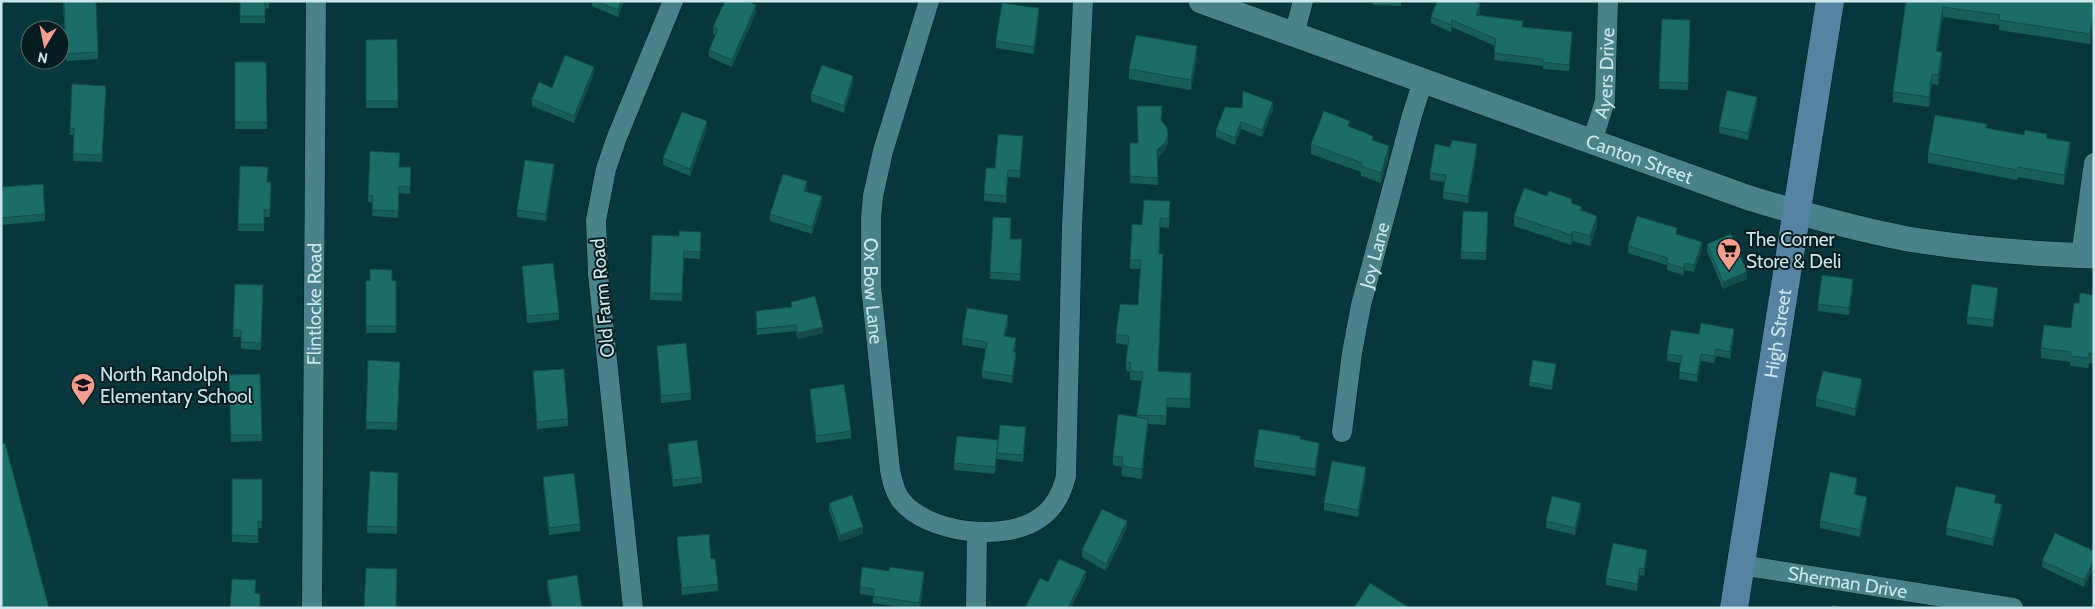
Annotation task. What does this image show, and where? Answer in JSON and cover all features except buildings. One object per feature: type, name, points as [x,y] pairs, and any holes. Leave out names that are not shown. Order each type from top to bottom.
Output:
[{"type":"main road","name":"High Street","points":[[1734,608],[1830,1]]},
{"type":"street","name":"Flintlocke Road","points":[[312,608],[316,1]]},
{"type":"street","name":"Old Farm Road","points":[[633,608],[598,274],[596,220],[602,185],[611,152],[673,1]]},
{"type":"street","name":"Ox Bow Lane","points":[[930,1],[883,151],[873,196],[869,242],[871,286],[890,470],[895,490],[906,505],[935,524],[956,530],[977,532],[1020,527],[1039,518],[1048,512],[1060,495],[1066,476],[1072,226],[1083,1]]},
{"type":"street","name":"Canton Street","points":[[1201,1],[1795,213],[1851,227],[1934,243],[2006,251],[2088,256]]},
{"type":"street","points":[[1294,35],[1303,1]]},
{"type":"street","name":"Ayers Drive","points":[[1592,142],[1605,101],[1608,1]]},
{"type":"street","name":"Joy Lane","points":[[1342,432],[1351,360],[1362,305],[1412,114],[1423,81]]},
{"type":"street","points":[[2088,256],[2094,163]]},
{"type":"street","points":[[976,608],[977,532]]},
{"type":"street","name":"Sherman Drive","points":[[1741,565],[2013,608]]},
{"type":"place","name":"The Corner Store & Deli","points":[[1729,271]]},
{"type":"place","name":"North Randolph Elementary School","points":[[83,406]]}]
